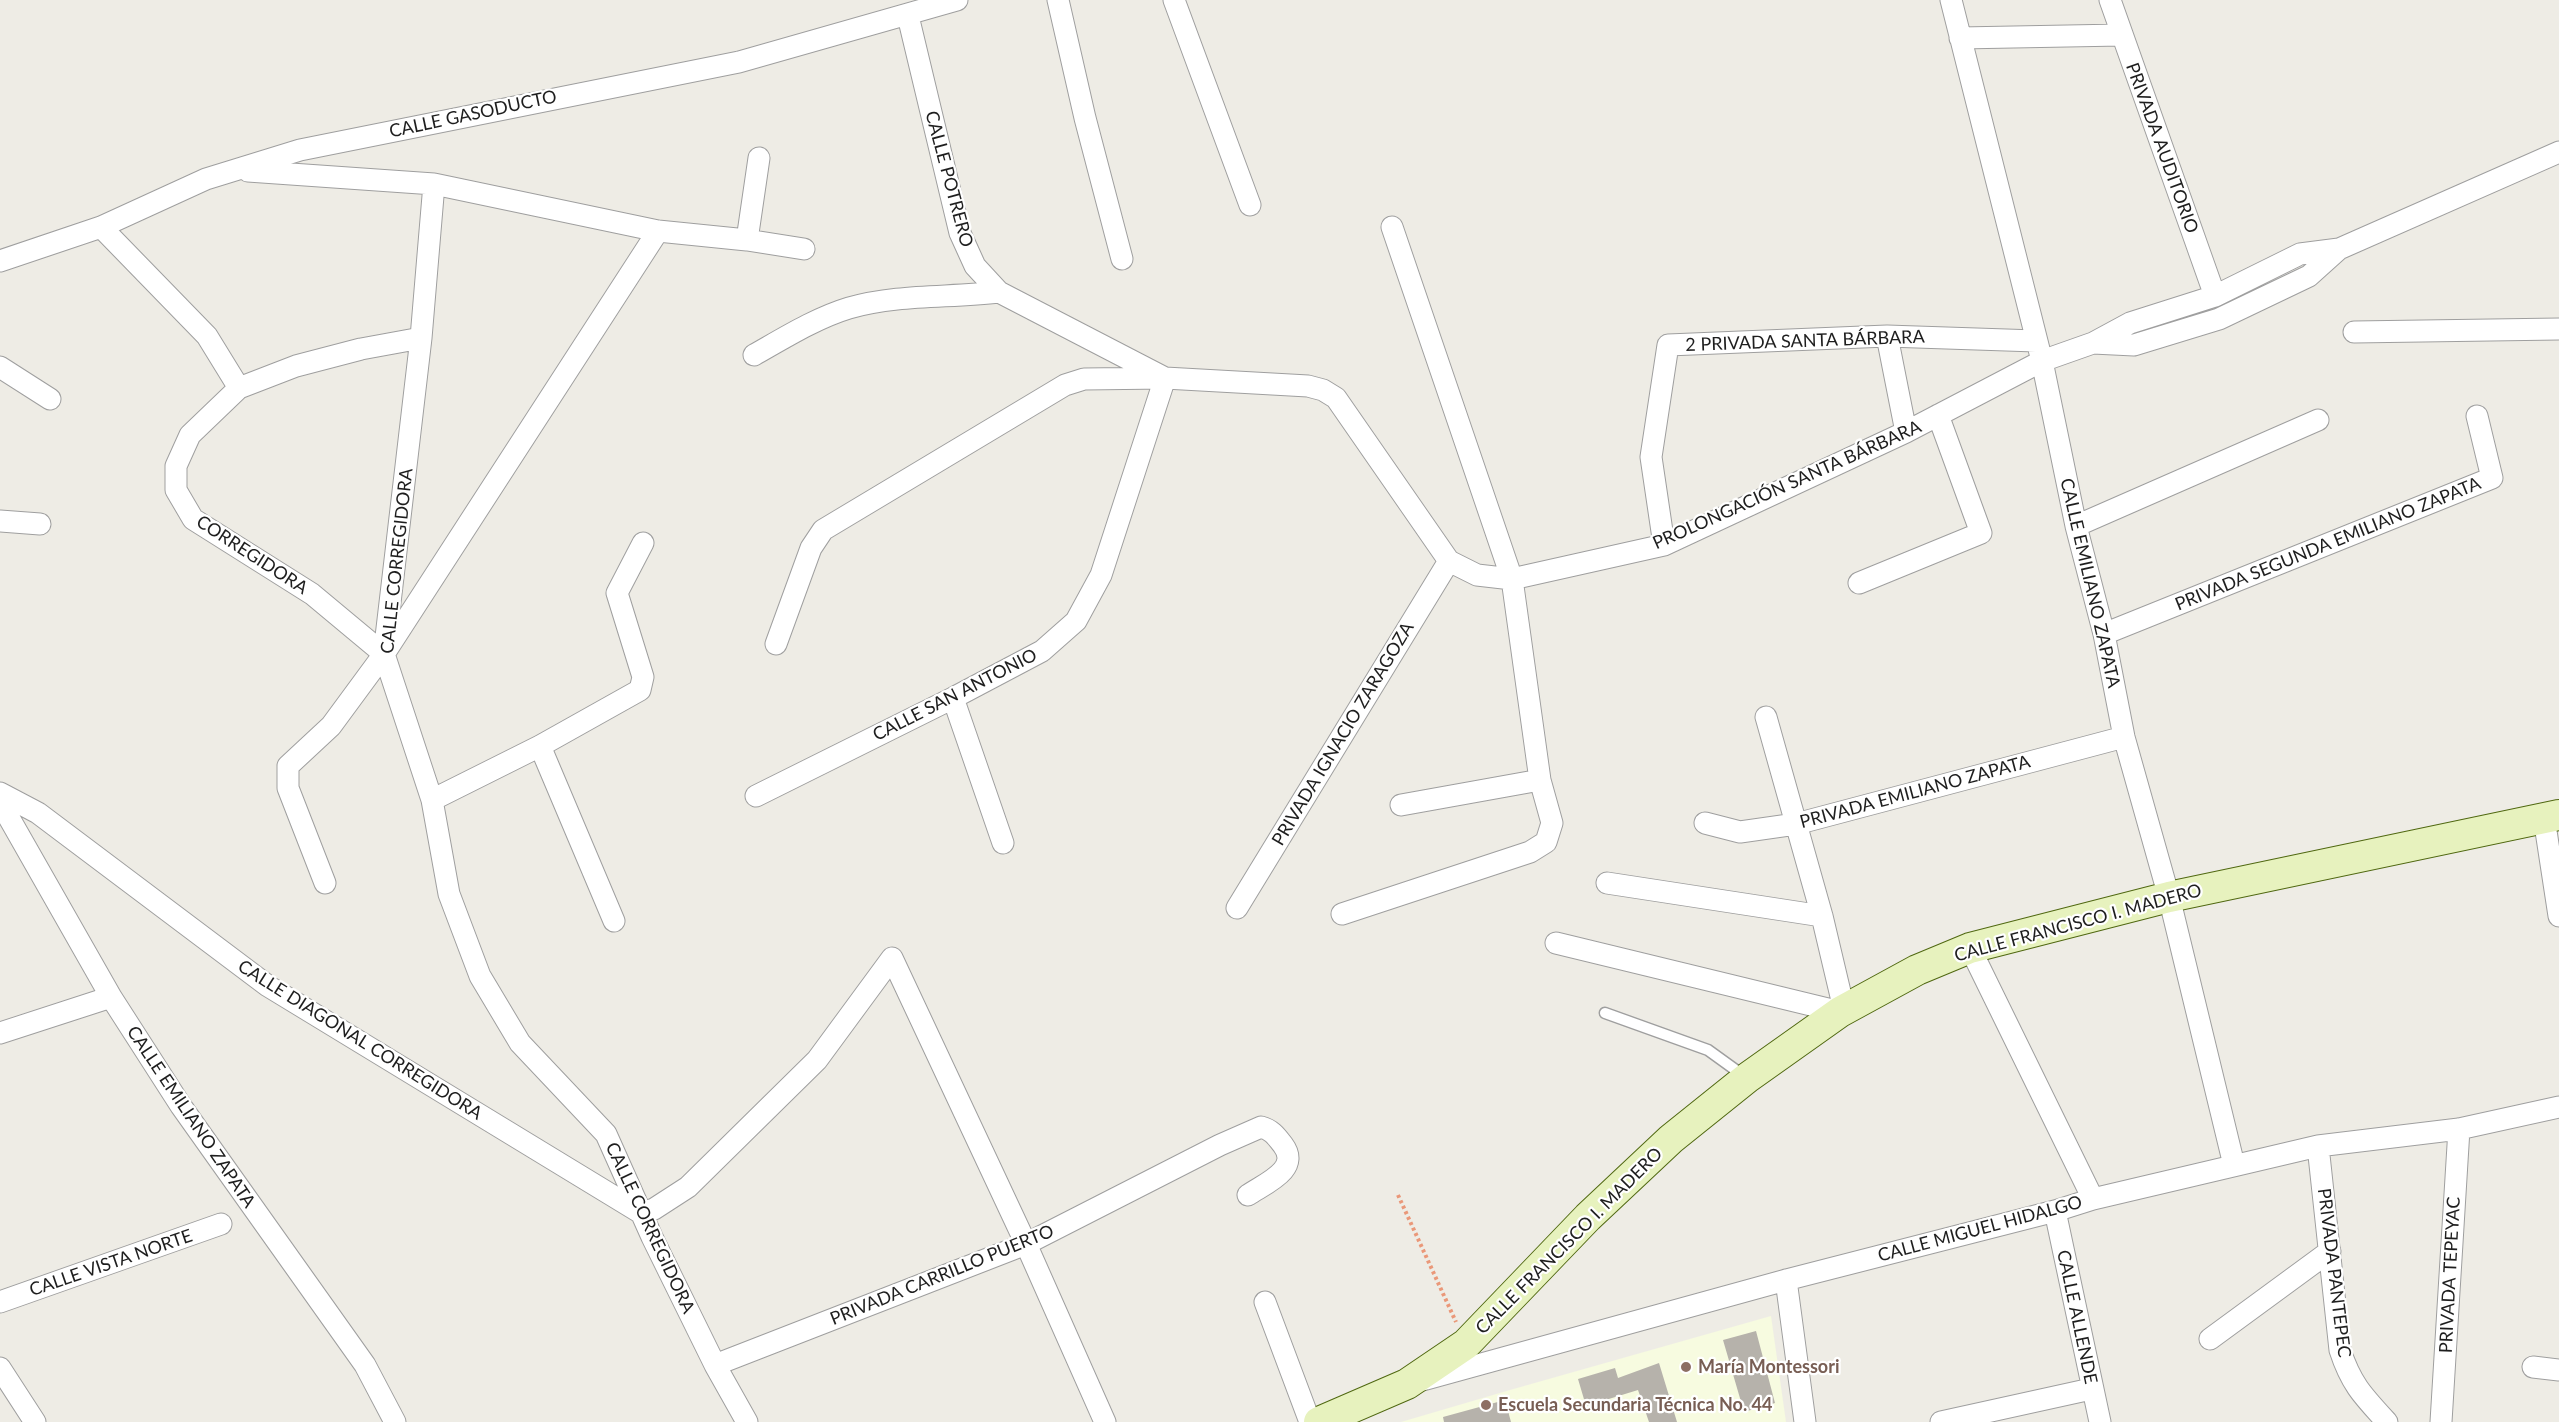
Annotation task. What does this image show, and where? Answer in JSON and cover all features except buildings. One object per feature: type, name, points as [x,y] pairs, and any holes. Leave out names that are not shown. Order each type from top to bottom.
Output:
[{"type":"street","name":"CALLE GASODUCTO","points":[[0,261],[101,227],[206,179],[300,150],[739,62],[908,16],[957,0]]},
{"type":"street","points":[[1058,0],[1122,259]]},
{"type":"street","points":[[1174,0],[1250,205]]},
{"type":"street","name":"CALLE EMILIANO ZAPATA","points":[[1951,0],[2039,351],[2076,526],[2104,634],[2124,737],[2169,897],[2234,1165]]},
{"type":"street","name":"PRIVADA AUDITORIO","points":[[2110,0],[2215,296]]},
{"type":"street","name":"CALLE POTRERO","points":[[908,16],[960,233],[975,266],[999,292],[1165,378]]},
{"type":"street","points":[[1960,38],[2121,35]]},
{"type":"street","name":"PROLONGACIÓN SANTA BÁRBARA","points":[[2093,343],[2130,323],[2215,296],[2300,254],[2339,249],[2559,152]]},
{"type":"street","points":[[747,240],[759,158]]},
{"type":"street","points":[[235,171],[284,172],[434,184],[658,231],[747,240],[804,249]]},
{"type":"street","name":"CALLE CORREGIDORA","points":[[434,184],[421,338],[384,654],[432,800],[449,894],[480,976],[520,1043],[606,1134],[641,1213],[715,1365],[747,1422]]},
{"type":"street","points":[[1342,914],[1530,852],[1546,842],[1552,824],[1540,780],[1512,579],[1392,226]]},
{"type":"street","points":[[101,227],[207,336],[239,388]]},
{"type":"street","points":[[325,883],[288,789],[288,766],[331,726],[384,654],[658,231]]},
{"type":"street","name":"PROLONGACIÓN SANTA BÁRBARA","points":[[776,644],[811,548],[823,530],[1065,385],[1084,379],[1165,378],[1308,386],[1323,390],[1336,398],[1449,561],[1477,575],[1512,579],[1664,545],[1906,432],[1938,415],[2039,351],[2093,343],[2134,345],[2218,319],[2309,276],[2339,249]]},
{"type":"street","points":[[754,354],[803,328],[848,308],[898,298],[999,292]]},
{"type":"street","points":[[2354,332],[2559,329]]},
{"type":"street","points":[[1887,336],[1906,432]]},
{"type":"street","name":"2 PRIVADA SANTA BÁRBARA","points":[[1664,545],[1651,457],[1668,345],[1887,336],[2039,351]]},
{"type":"street","name":"CORREGIDORA","points":[[384,654],[312,594],[193,519],[176,490],[176,466],[190,435],[239,388],[296,366],[361,349],[421,338]]},
{"type":"street","points":[[0,367],[50,399]]},
{"type":"street","name":"CALLE SAN ANTONIO","points":[[756,796],[1042,651],[1076,621],[1101,574],[1165,378]]},
{"type":"street","points":[[1859,583],[1982,533],[1938,415]]},
{"type":"street","name":"PRIVADA SEGUNDA EMILIANO ZAPATA","points":[[2104,634],[2492,478],[2477,416]]},
{"type":"street","points":[[2076,526],[2318,420]]},
{"type":"street","points":[[0,521],[40,524]]},
{"type":"street","points":[[432,800],[540,746],[640,690],[642,677],[617,593],[643,543]]},
{"type":"street","name":"PRIVADA IGNACIO ZARAGOZA","points":[[1237,908],[1449,561]]},
{"type":"street","points":[[953,698],[1003,843]]},
{"type":"street","points":[[1556,943],[1842,1011],[1822,916],[1766,717]]},
{"type":"street","name":"PRIVADA EMILIANO ZAPATA","points":[[1705,822],[1740,832],[1796,824],[2124,737]]},
{"type":"street","points":[[540,746],[614,921]]},
{"type":"street","points":[[1401,805],[1540,780]]},
{"type":"street","name":"CALLE DIAGONAL CORREGIDORA","points":[[0,793],[38,813],[268,986],[641,1213]]},
{"type":"street","name":"CALLE EMILIANO ZAPATA","points":[[0,802],[111,997],[201,1134],[365,1365],[395,1422]]},
{"type":"street","points":[[2552,816],[2559,916]]},
{"type":"street","name":"CALLE FRANCISCO I. MADERO","points":[[1319,1422],[1407,1384],[1466,1344],[1588,1217],[1671,1139],[1747,1078],[1842,1011],[1917,970],[1970,948],[2169,897],[2552,816]]},
{"type":"street","points":[[1607,883],[1822,916]]},
{"type":"street","points":[[1970,948],[2093,1199]]},
{"type":"street","points":[[641,1213],[654,1209],[688,1187],[817,1060],[892,958],[1026,1244],[1105,1422]]},
{"type":"street","points":[[0,1033],[111,997]]},
{"type":"street","name":"CALLE MIGUEL HIDALGO","points":[[1407,1384],[1786,1280],[2055,1212],[2093,1199],[2234,1165],[2318,1146],[2459,1129],[2559,1107]]},
{"type":"street","name":"PRIVADA CARRILLO PUERTO","points":[[715,1365],[1026,1244],[1261,1127],[1271,1130],[1288,1151],[1289,1163],[1284,1171],[1248,1195]]},
{"type":"street","name":"PRIVADA TEPEYAC","points":[[2441,1422],[2459,1129]]},
{"type":"street","name":"PRIVADA PANTEPEC","points":[[2318,1146],[2340,1350],[2348,1373],[2360,1393],[2387,1422]]},
{"type":"street","name":"CALLE ALLENDE","points":[[2055,1212],[2091,1389],[2100,1422]]},
{"type":"street","name":"CALLE VISTA NORTE","points":[[0,1302],[221,1224]]},
{"type":"street","points":[[2210,1339],[2330,1251]]},
{"type":"street","points":[[1786,1280],[1805,1422]]},
{"type":"street","points":[[1265,1302],[1310,1422]]},
{"type":"street","points":[[2533,1367],[2559,1370]]},
{"type":"street","points":[[0,1368],[34,1422]]},
{"type":"street","points":[[1941,1422],[2091,1389]]},
{"type":"lane","points":[[1605,1014],[1708,1050],[1747,1078]]},
{"type":"path","points":[[1398,1195],[1466,1344]]},
{"type":"shaded area","name":"María Montessori","points":[[1771,1316],[1786,1422],[1401,1422],[1510,1390]]},
{"type":"place","name":"María Montessori","points":[[1686,1367]]},
{"type":"place","name":"Escuela Secundaria Técnica No. 44","points":[[1486,1405]]}]
